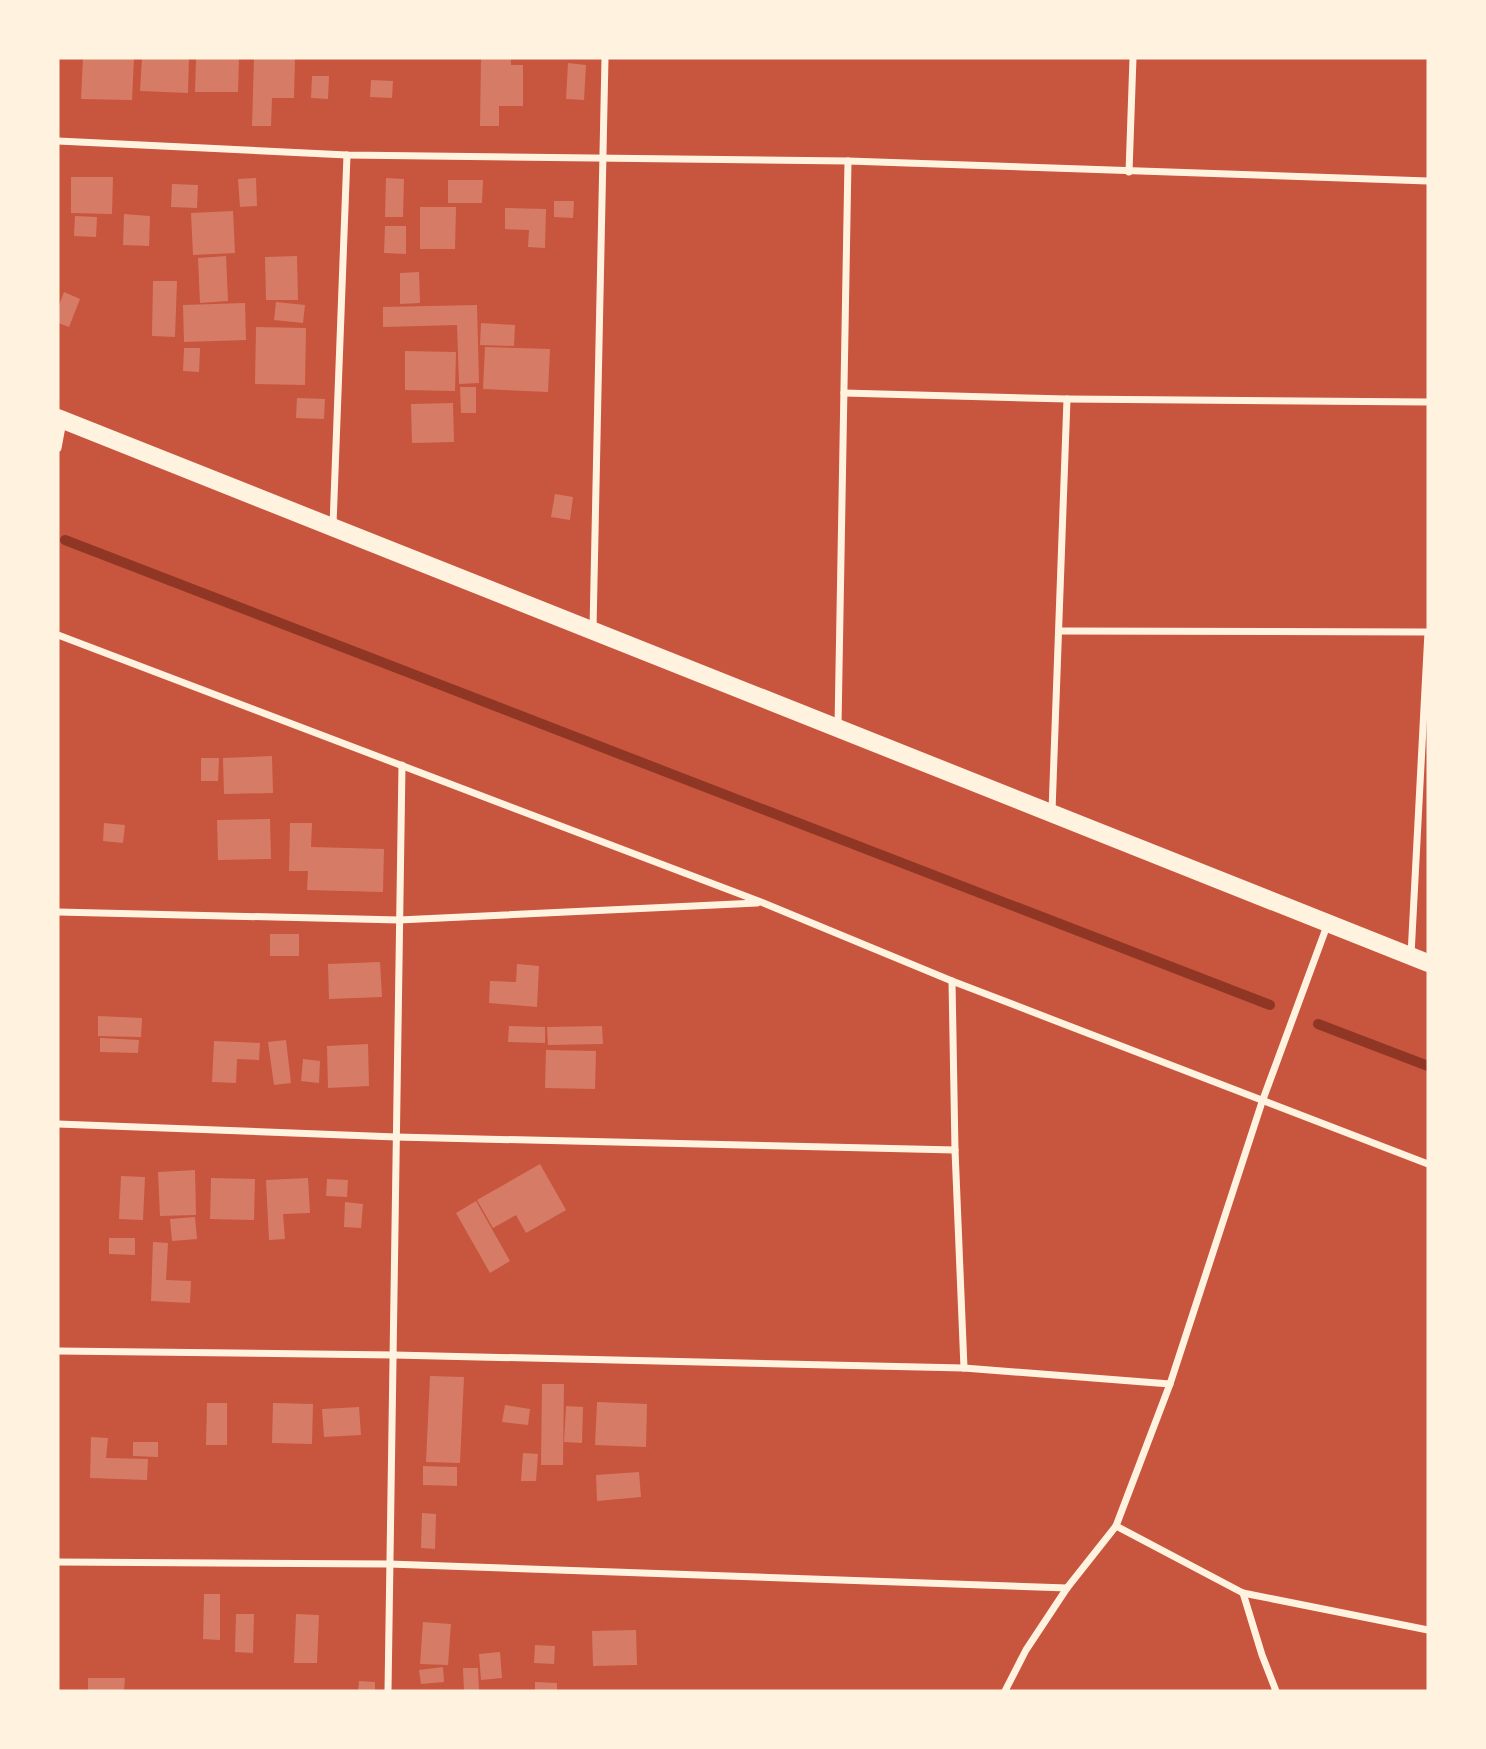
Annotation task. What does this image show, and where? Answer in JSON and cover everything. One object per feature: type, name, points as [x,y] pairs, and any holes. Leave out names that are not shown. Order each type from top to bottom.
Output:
[{"type":"main road","points":[[61,419],[1420,959]]},
{"type":"street","points":[[593,630],[601,158],[606,58]]},
{"type":"street","points":[[1129,172],[1133,58]]},
{"type":"street","points":[[58,141],[347,155],[848,161],[1428,181]]},
{"type":"street","points":[[333,527],[347,155]]},
{"type":"street","points":[[838,726],[848,161]]},
{"type":"street","points":[[844,393],[1067,400],[1428,402]]},
{"type":"street","points":[[1052,813],[1067,400]]},
{"type":"street","points":[[58,448],[61,419]]},
{"type":"street","points":[[1059,631],[1428,632],[1420,959]]},
{"type":"street","points":[[58,635],[761,902],[952,981],[1428,1164]]},
{"type":"street","points":[[388,1691],[402,765]]},
{"type":"street","points":[[58,912],[399,920],[761,902]]},
{"type":"street","points":[[1005,1691],[1026,1650],[1067,1588],[1116,1526],[1170,1384],[1262,1102],[1328,923]]},
{"type":"street","points":[[952,981],[955,1150],[964,1368]]},
{"type":"street","points":[[58,1124],[396,1137],[955,1150]]},
{"type":"street","points":[[58,1351],[394,1355],[964,1368],[1170,1384]]},
{"type":"street","points":[[1116,1526],[1243,1593],[1428,1630]]},
{"type":"street","points":[[58,1562],[389,1564],[1067,1588]]},
{"type":"street","points":[[1243,1593],[1276,1691]]},
{"type":"building","points":[[83,58],[134,58],[132,100],[81,99]]},
{"type":"building","points":[[142,58],[189,58],[188,93],[140,91]]},
{"type":"building","points":[[196,58],[239,58],[238,92],[195,92]]},
{"type":"building","points":[[254,58],[295,58],[294,98],[272,98],[271,126],[252,126]]},
{"type":"building","points":[[481,58],[511,58],[511,65],[523,65],[523,106],[499,106],[499,126],[480,126]]},
{"type":"building","points":[[568,63],[586,65],[584,100],[566,99]]},
{"type":"building","points":[[312,76],[329,76],[328,99],[311,98]]},
{"type":"building","points":[[371,80],[393,81],[392,98],[370,97]]},
{"type":"building","points":[[71,177],[113,177],[112,214],[71,213]]},
{"type":"building","points":[[256,178],[257,206],[240,207],[238,179]]},
{"type":"building","points":[[386,178],[404,179],[403,217],[385,217]]},
{"type":"building","points":[[448,180],[483,180],[482,203],[448,203]]},
{"type":"building","points":[[172,184],[198,185],[197,208],[171,207]]},
{"type":"building","points":[[554,201],[574,201],[573,218],[554,217]]},
{"type":"building","points":[[420,207],[456,207],[455,249],[420,249]]},
{"type":"building","points":[[505,208],[546,209],[545,248],[528,247],[529,230],[505,229]]},
{"type":"building","points":[[233,211],[235,253],[193,255],[191,213]]},
{"type":"building","points":[[124,214],[150,216],[149,246],[123,245]]},
{"type":"building","points":[[75,216],[97,217],[96,237],[74,236]]},
{"type":"building","points":[[385,226],[406,226],[406,254],[384,253]]},
{"type":"building","points":[[226,256],[228,301],[200,303],[198,258]]},
{"type":"building","points":[[297,256],[298,300],[266,300],[265,257]]},
{"type":"building","points":[[419,272],[420,303],[400,304],[400,273]]},
{"type":"building","points":[[153,281],[177,281],[175,337],[152,336]]},
{"type":"building","points":[[64,292],[80,299],[69,327],[58,323],[58,308]]},
{"type":"building","points":[[276,302],[305,305],[303,323],[274,320]]},
{"type":"building","points":[[245,303],[246,340],[184,342],[183,305]]},
{"type":"building","points":[[477,305],[479,383],[459,384],[457,325],[383,327],[383,307]]},
{"type":"building","points":[[481,323],[515,325],[514,346],[480,345]]},
{"type":"building","points":[[256,327],[306,328],[305,385],[255,384]]},
{"type":"building","points":[[485,347],[550,349],[548,392],[483,389]]},
{"type":"building","points":[[184,348],[200,348],[199,372],[183,371]]},
{"type":"building","points":[[405,351],[456,352],[455,391],[405,390]]},
{"type":"building","points":[[460,387],[476,387],[476,413],[461,413]]},
{"type":"building","points":[[297,398],[325,399],[324,419],[296,418]]},
{"type":"building","points":[[453,403],[454,442],[412,443],[411,404]]},
{"type":"building","points":[[555,494],[573,497],[570,520],[551,517]]},
{"type":"building","points":[[272,756],[273,793],[224,794],[223,758]]},
{"type":"building","points":[[201,758],[219,758],[218,781],[201,781]]},
{"type":"building","points":[[270,819],[271,859],[218,860],[217,820]]},
{"type":"building","points":[[104,823],[125,825],[123,843],[103,841]]},
{"type":"building","points":[[290,823],[312,823],[311,847],[384,849],[383,892],[307,890],[308,871],[289,871]]},
{"type":"building","points":[[270,934],[299,934],[299,956],[270,956]]},
{"type":"building","points":[[380,962],[382,997],[329,999],[328,964]]},
{"type":"building","points":[[517,964],[539,966],[537,1007],[489,1003],[490,981],[516,982]]},
{"type":"building","points":[[98,1016],[142,1018],[141,1037],[98,1036]]},
{"type":"building","points":[[509,1026],[545,1027],[545,1043],[508,1042]]},
{"type":"building","points":[[602,1026],[603,1044],[548,1045],[547,1027]]},
{"type":"building","points":[[100,1038],[139,1040],[138,1053],[100,1052]]},
{"type":"building","points":[[286,1040],[291,1083],[274,1085],[268,1042]]},
{"type":"building","points":[[214,1041],[260,1043],[259,1060],[237,1059],[236,1083],[212,1082]]},
{"type":"building","points":[[368,1044],[369,1086],[328,1088],[327,1046]]},
{"type":"building","points":[[546,1050],[596,1051],[595,1089],[545,1088]]},
{"type":"building","points":[[303,1059],[320,1061],[319,1083],[301,1081]]},
{"type":"building","points":[[540,1164],[566,1210],[526,1233],[516,1215],[493,1228],[477,1200]]},
{"type":"building","points":[[195,1170],[196,1215],[160,1216],[158,1172]]},
{"type":"building","points":[[121,1176],[145,1177],[143,1220],[119,1219]]},
{"type":"building","points":[[211,1178],[255,1179],[254,1220],[210,1219]]},
{"type":"building","points":[[308,1178],[310,1213],[283,1214],[285,1239],[269,1240],[266,1180]]},
{"type":"building","points":[[327,1179],[348,1180],[347,1197],[326,1196]]},
{"type":"building","points":[[476,1201],[510,1261],[490,1273],[456,1213]]},
{"type":"building","points":[[345,1202],[363,1204],[361,1228],[344,1227]]},
{"type":"building","points":[[195,1217],[197,1239],[172,1241],[170,1219]]},
{"type":"building","points":[[109,1238],[135,1238],[135,1255],[109,1254]]},
{"type":"building","points":[[153,1242],[168,1243],[166,1280],[191,1281],[190,1303],[151,1301]]},
{"type":"building","points":[[430,1376],[464,1377],[460,1463],[426,1462]]},
{"type":"building","points":[[542,1384],[564,1384],[563,1465],[541,1465]]},
{"type":"building","points":[[597,1402],[647,1404],[646,1447],[595,1445]]},
{"type":"building","points":[[207,1403],[227,1403],[227,1445],[206,1445]]},
{"type":"building","points":[[273,1403],[313,1404],[312,1444],[272,1443]]},
{"type":"building","points":[[505,1405],[530,1409],[528,1425],[502,1422]]},
{"type":"building","points":[[566,1406],[583,1407],[582,1443],[564,1442]]},
{"type":"building","points":[[359,1407],[361,1435],[324,1437],[322,1409]]},
{"type":"building","points":[[91,1437],[108,1438],[106,1458],[148,1459],[147,1480],[90,1478]]},
{"type":"building","points":[[133,1442],[158,1442],[158,1457],[133,1456]]},
{"type":"building","points":[[523,1453],[538,1454],[536,1481],[521,1481]]},
{"type":"building","points":[[423,1466],[457,1467],[457,1486],[423,1485]]},
{"type":"building","points":[[639,1472],[641,1497],[597,1501],[596,1475]]},
{"type":"building","points":[[422,1513],[436,1514],[435,1549],[421,1548]]},
{"type":"building","points":[[204,1594],[220,1594],[220,1640],[203,1639]]},
{"type":"building","points":[[236,1614],[254,1614],[253,1653],[235,1652]]},
{"type":"building","points":[[296,1614],[319,1615],[317,1663],[294,1663]]},
{"type":"building","points":[[423,1622],[451,1624],[448,1665],[420,1664]]},
{"type":"building","points":[[636,1630],[637,1665],[593,1666],[592,1631]]},
{"type":"building","points":[[535,1645],[555,1646],[554,1664],[534,1663]]},
{"type":"building","points":[[500,1652],[502,1678],[481,1680],[479,1654]]},
{"type":"building","points":[[443,1667],[444,1682],[421,1684],[419,1670]]},
{"type":"building","points":[[463,1668],[478,1668],[479,1691],[464,1691]]},
{"type":"building","points":[[88,1678],[125,1678],[124,1691],[88,1691]]},
{"type":"building","points":[[359,1681],[375,1682],[375,1691],[358,1691]]},
{"type":"building","points":[[535,1682],[557,1683],[557,1691],[535,1691]]},
{"type":"waterway","points":[[65,540],[1270,1005]]},
{"type":"waterway","points":[[1318,1024],[1428,1066]]}]
